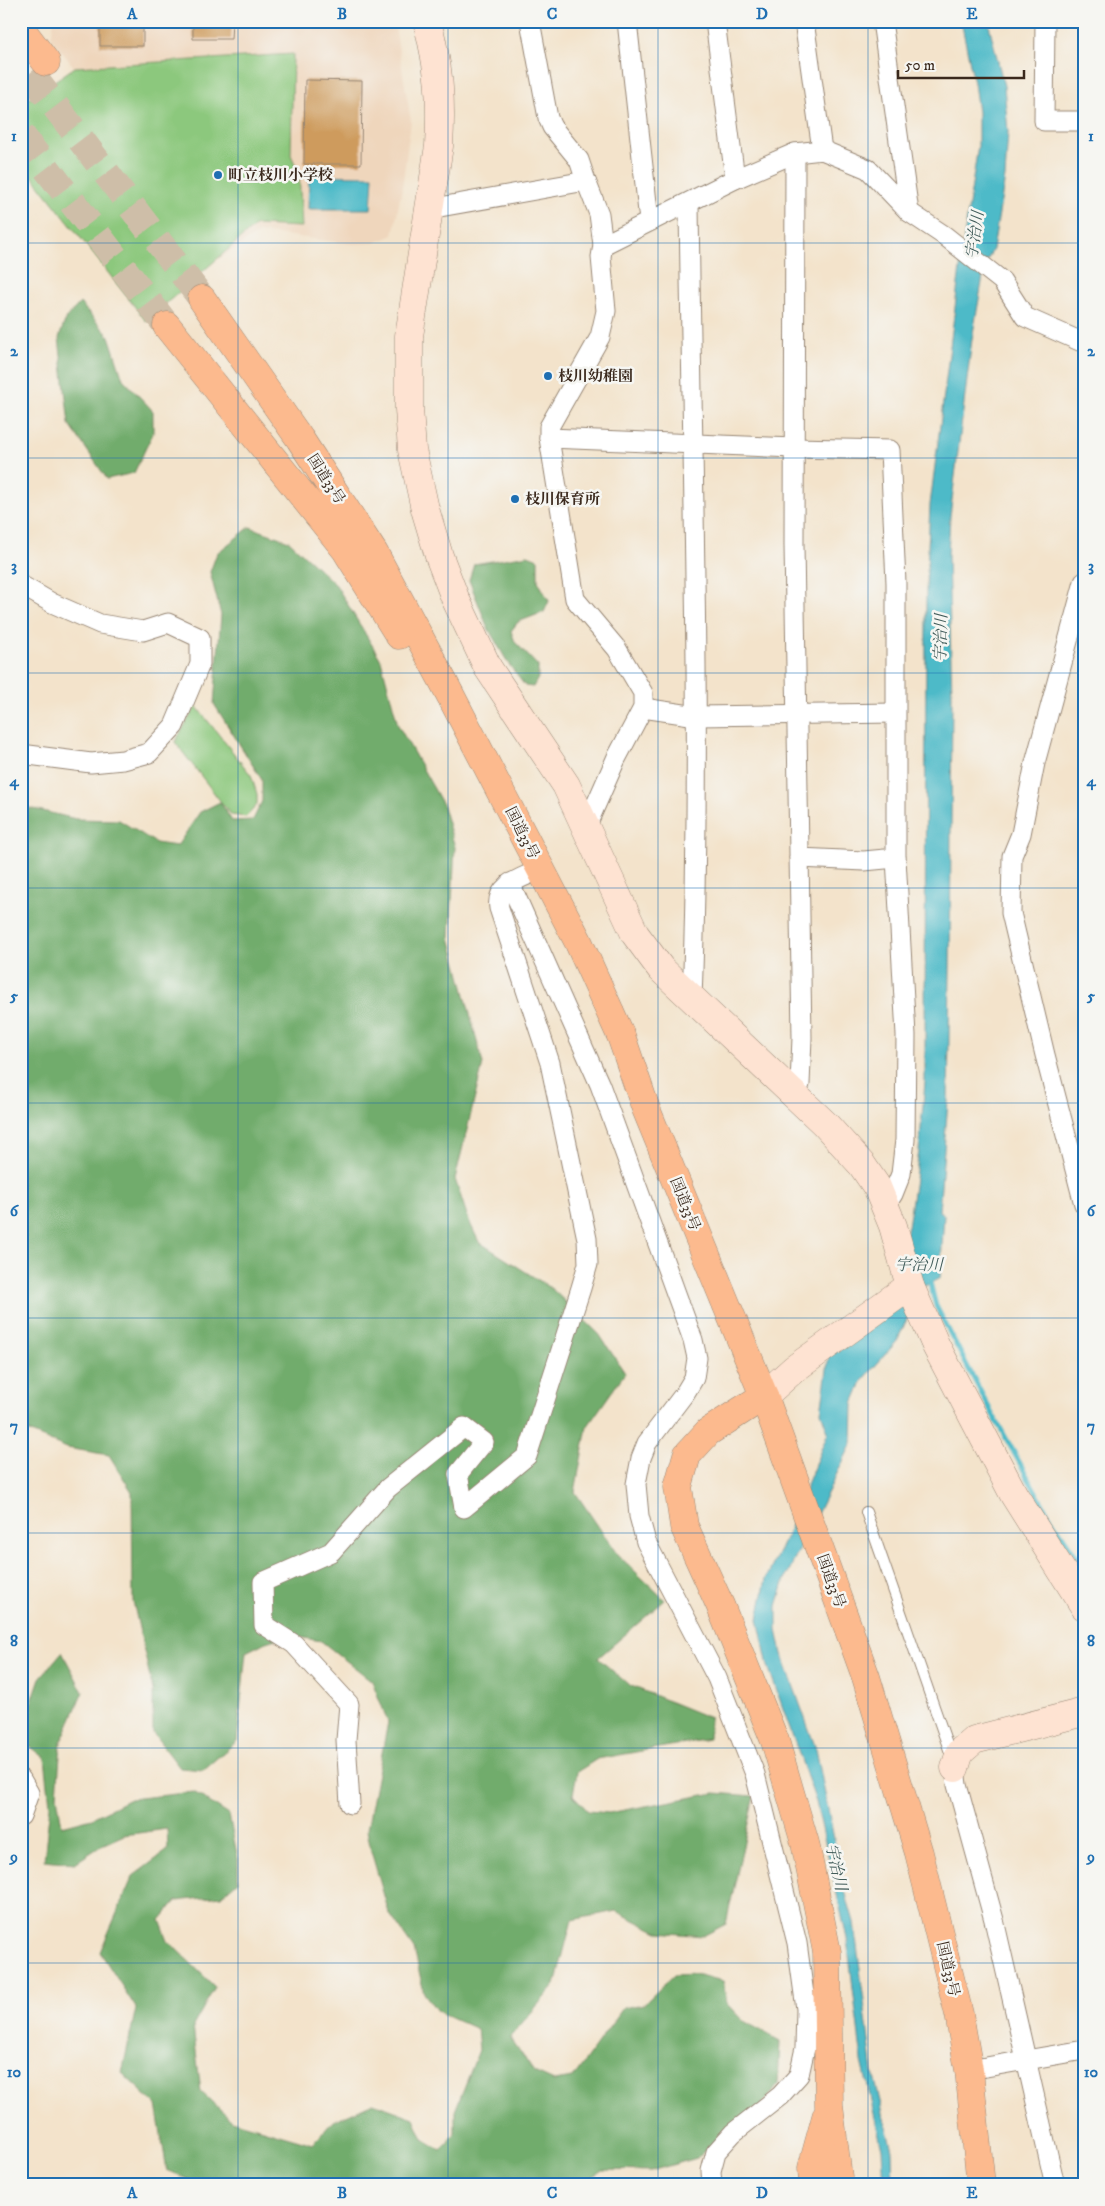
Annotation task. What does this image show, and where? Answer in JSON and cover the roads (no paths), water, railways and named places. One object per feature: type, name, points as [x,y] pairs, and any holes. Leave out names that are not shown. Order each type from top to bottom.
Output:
[{"type":"highway","points":[[21,29],[32,65]]},
{"type":"highway","name":"国道33号","points":[[209,294],[318,438],[374,553],[578,940],[620,1036],[646,1109],[764,1396],[866,1677],[919,1853],[942,1940],[969,2070],[981,2185]]},
{"type":"highway","points":[[167,326],[346,550],[541,869]]},
{"type":"highway","points":[[764,1396],[708,1432],[687,1455],[678,1487],[684,1526],[720,1605],[774,1741],[805,1843],[827,1952],[829,2106],[839,2185]]},
{"type":"highway","points":[[813,2185],[812,2168],[829,2106]]},
{"type":"street","points":[[427,21],[436,56],[441,90],[439,146],[408,336],[408,374],[412,450],[425,509],[439,556],[455,598],[488,668],[566,785],[635,934],[661,969],[848,1148],[877,1187],[886,1205],[910,1286],[936,1346],[1010,1487],[1081,1596]]},
{"type":"street","points":[[530,21],[548,118],[552,127],[579,160],[599,214],[603,245],[601,257],[606,311],[600,337],[549,427],[549,438],[575,599],[617,649],[644,693],[643,708],[616,758],[586,827]]},
{"type":"street","points":[[628,21],[649,221]]},
{"type":"street","points":[[715,21],[735,179]]},
{"type":"street","points":[[804,21],[822,150]]},
{"type":"street","points":[[882,21],[908,212]]},
{"type":"street","points":[[1045,21],[1044,121],[1084,121]]},
{"type":"street","points":[[603,245],[735,179],[795,153],[822,150],[868,169],[908,212],[945,236],[1002,281],[1025,317],[1084,343]]},
{"type":"street","points":[[795,153],[794,448],[796,715],[802,1038],[800,1084],[796,1098]]},
{"type":"street","points":[[429,211],[440,207],[586,181]]},
{"type":"street","points":[[688,203],[697,716],[695,947],[692,1000]]},
{"type":"street","points":[[549,438],[890,450],[896,583],[896,858],[906,1035],[905,1140],[901,1174],[893,1194],[886,1205]]},
{"type":"street","points":[[1084,582],[1035,763],[1021,834],[1012,856],[1011,912],[1045,1055],[1084,1204]]},
{"type":"street","points":[[21,585],[52,603],[100,624],[142,631],[168,623],[200,638],[200,664],[174,726],[149,753],[123,760],[91,763],[21,754]]},
{"type":"street","points":[[643,708],[697,716],[895,713]]},
{"type":"street","points":[[799,858],[864,861],[896,858]]},
{"type":"street","points":[[350,1804],[346,1740],[349,1704],[294,1644],[264,1625],[263,1582],[331,1552],[388,1488],[464,1427],[484,1442],[458,1474],[464,1508],[527,1456],[582,1288],[588,1264],[587,1239],[550,1063],[498,908],[497,898],[503,888],[541,869]]},
{"type":"street","points":[[510,884],[603,1094],[693,1340],[697,1358],[694,1378],[647,1444],[641,1458],[636,1484],[639,1516],[646,1542],[717,1678],[755,1774],[797,1943],[806,2009],[805,2048],[799,2075],[780,2096],[733,2133],[716,2152],[711,2171],[712,2185]]},
{"type":"street","points":[[764,1396],[794,1369],[910,1286]]},
{"type":"street","points":[[1055,2185],[994,1920],[957,1786],[955,1768],[960,1752],[974,1740],[1084,1712]]},
{"type":"street","points":[[21,1779],[29,1793],[21,1816]]},
{"type":"street","points":[[969,2070],[1084,2050]]},
{"type":"lane","points":[[866,1512],[955,1768]]},
{"type":"water","name":"宇治川","points":[[961,21],[988,21],[1004,86],[1008,132],[1005,177],[993,249],[985,265],[972,339],[950,516],[948,557],[952,695],[950,971],[948,1101],[939,1211],[944,1215],[940,1278],[921,1288],[897,1341],[863,1380],[853,1403],[852,1443],[785,1579],[777,1606],[777,1630],[782,1654],[816,1749],[843,1884],[854,1922],[873,2073],[892,2150],[893,2185],[884,2185],[882,2149],[862,2061],[847,1939],[816,1802],[768,1666],[758,1619],[766,1579],[787,1535],[828,1432],[821,1412],[829,1355],[879,1321],[908,1227],[919,1151],[925,1082],[926,592],[930,505],[963,244],[978,146],[978,112]]},
{"type":"water","points":[[309,175],[373,176],[371,209],[308,209]]},
{"type":"waterway","points":[[929,1278],[936,1306],[987,1404],[1047,1512],[1084,1568]]},
{"type":"tunnel","points":[[30,73],[202,299]]},
{"type":"tunnel","points":[[21,135],[167,326]]},
{"type":"place","name":"町立枝川小学校","points":[[218,175]]},
{"type":"place","name":"枝川幼稚園","points":[[548,376]]},
{"type":"place","name":"枝川保育所","points":[[515,499]]}]
